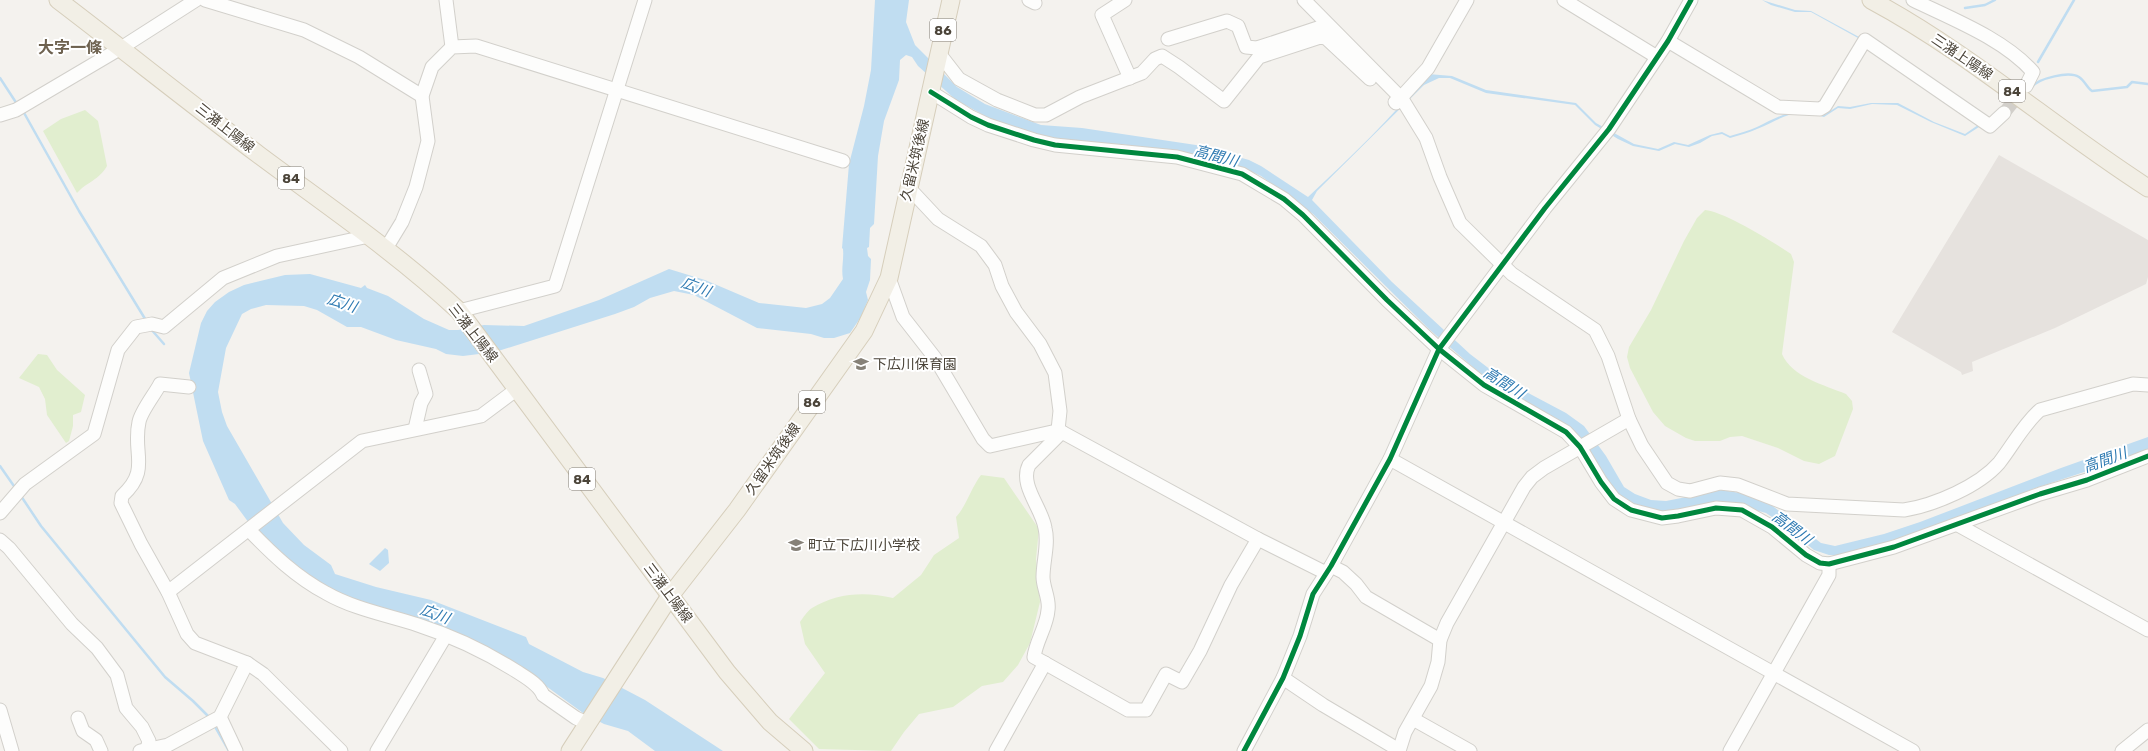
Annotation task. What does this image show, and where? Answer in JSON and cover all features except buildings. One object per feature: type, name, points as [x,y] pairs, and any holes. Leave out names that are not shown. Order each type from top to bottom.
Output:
[{"type":"main road","name":"久留米筑後線","points":[[570,751],[670,596],[737,510],[864,331],[889,278],[908,188],[932,89],[937,57],[951,0]]},
{"type":"main road","name":"三潴上陽線","points":[[1871,0],[1975,64],[2110,164],[2148,188]]},
{"type":"main road","name":"三潴上陽線","points":[[65,2],[240,141],[369,236],[435,288],[462,314],[495,361],[727,672],[770,722],[804,751]]},
{"type":"street","points":[[0,115],[16,110],[121,48],[196,0]]},
{"type":"street","points":[[205,0],[304,30],[359,57],[422,96]]},
{"type":"street","points":[[446,0],[452,47]]},
{"type":"street","points":[[462,314],[554,286],[645,0]]},
{"type":"street","points":[[1125,0],[1102,15],[1130,78]]},
{"type":"street","points":[[1304,0],[1327,25],[1403,100],[1426,138],[1440,177],[1460,223],[1512,274],[1595,330],[1608,356],[1629,419],[1642,446],[1667,483],[1678,489],[1690,491],[1720,482],[1738,485],[1787,504],[1904,510],[1922,507],[1988,475],[2000,462],[2029,420],[2040,410],[2133,384],[2148,386]]},
{"type":"street","points":[[937,57],[959,79],[997,100],[1035,116],[1046,115],[1080,97],[1142,73],[1155,59],[1162,56],[1224,101],[1259,57],[1320,37],[1326,38],[1396,103],[1403,100],[1428,68],[1467,0]]},
{"type":"street","points":[[1564,0],[1657,57]]},
{"type":"street","points":[[1244,751],[1283,678],[1300,636],[1313,594],[1390,459],[1439,349],[1545,208],[1607,131],[1668,41],[1691,0]]},
{"type":"street","points":[[1913,0],[1987,37],[2025,63],[2033,72],[2026,86]]},
{"type":"street","points":[[1168,39],[1227,21],[1238,26],[1246,47],[1257,48],[1327,25]]},
{"type":"street","points":[[1668,41],[1778,107],[1807,106],[1820,109],[1825,106],[1866,40],[1990,126],[2004,113]]},
{"type":"street","points":[[385,250],[402,222],[416,187],[428,141],[422,96],[432,67],[452,47],[476,46],[843,161]]},
{"type":"street","points":[[932,89],[972,117],[988,125],[1034,140],[1055,145],[1176,157],[1242,174],[1284,199],[1303,215],[1387,300],[1439,349],[1484,384],[1566,432],[1582,446],[1601,482],[1614,499],[1631,510],[1662,518],[1716,508],[1742,510],[1772,527],[1806,555],[1820,564],[1829,564],[1894,547],[2040,494],[2087,480],[2148,456]]},
{"type":"street","points":[[908,188],[938,219],[981,246],[995,265],[1002,286],[1016,312],[1040,344],[1055,373],[1060,411],[1058,430],[1029,465],[1026,475],[1026,480],[1046,529],[1043,578],[1048,595],[1048,611],[1035,646],[1034,657],[1128,710],[1146,710],[1166,674],[1182,682],[1200,652],[1232,585],[1258,539]]},
{"type":"street","points":[[0,513],[25,484],[94,434],[118,350],[136,327],[152,324],[164,327],[223,278],[277,256],[369,236]]},
{"type":"street","points":[[889,278],[904,317],[935,358],[983,439],[990,446],[1057,432],[1258,539],[1328,570],[1344,572],[1366,597],[1440,640]]},
{"type":"street","points":[[415,429],[426,394],[420,370]]},
{"type":"street","points":[[189,387],[160,384],[139,421],[137,479],[132,488],[122,496],[121,503],[168,592],[187,634],[195,643],[246,663],[263,674],[341,751]]},
{"type":"street","points":[[168,592],[362,441],[481,416],[517,389]]},
{"type":"street","points":[[1283,678],[1323,705],[1399,750],[1405,732],[1431,686],[1438,662],[1440,640],[1447,623],[1524,487],[1532,477],[1629,419]]},
{"type":"street","points":[[1390,459],[1913,751]]},
{"type":"street","points":[[1958,525],[2148,630]]},
{"type":"street","points":[[250,529],[275,557],[302,578],[327,594],[376,613],[419,625],[488,654],[525,677],[541,689],[543,695],[576,718],[588,722]]},
{"type":"street","points":[[0,540],[10,548],[72,624],[97,648],[117,675],[126,708],[142,727],[149,741],[143,750]]},
{"type":"street","points":[[1730,751],[1829,575],[1829,564]]},
{"type":"street","points":[[377,751],[446,637]]},
{"type":"street","points":[[143,750],[168,745],[220,717],[246,663]]},
{"type":"street","points":[[996,751],[1045,663]]},
{"type":"street","points":[[0,710],[12,751]]},
{"type":"street","points":[[220,717],[236,751]]},
{"type":"street","points":[[78,718],[84,731],[96,740],[101,751]]},
{"type":"street","points":[[1413,719],[1470,751]]},
{"type":"street","points":[[2122,751],[2148,730]]},
{"type":"shaded area","points":[[1999,155],[2148,240],[2148,277],[2146,284],[2055,328],[1972,362],[1973,371],[1962,375],[1961,372],[1892,332]]},
{"type":"green space","points":[[85,110],[98,121],[107,166],[100,175],[77,193],[43,131],[61,119]]},
{"type":"green space","points":[[1705,210],[1736,221],[1791,254],[1794,262],[1782,354],[1793,369],[1810,379],[1846,394],[1852,401],[1853,409],[1835,456],[1819,464],[1804,461],[1778,448],[1742,436],[1730,437],[1720,441],[1695,441],[1686,438],[1665,426],[1653,412],[1630,368],[1627,357],[1629,347],[1651,310],[1684,241],[1697,218]]},
{"type":"green space","points":[[38,354],[47,355],[57,370],[85,395],[81,412],[73,415],[73,426],[69,441],[66,443],[47,415],[45,399],[39,387],[19,378]]},
{"type":"green space","points":[[981,475],[1004,478],[1039,529],[1036,559],[1040,602],[1030,643],[1018,665],[1003,682],[982,686],[953,707],[919,714],[891,751],[819,749],[789,719],[825,673],[805,644],[800,622],[812,608],[841,596],[872,594],[893,598],[921,575],[934,555],[959,538],[956,517]]},
{"type":"water","points":[[875,0],[909,0],[906,22],[915,45],[957,87],[985,104],[1041,125],[1082,128],[1196,145],[1249,160],[1261,166],[1308,197],[1370,137],[1428,74],[1452,76],[1486,90],[1576,103],[1596,123],[1634,144],[1658,149],[1674,142],[1688,145],[1710,135],[1722,132],[1730,136],[1754,128],[1789,113],[1805,111],[1824,115],[1838,106],[1850,107],[1871,103],[1898,103],[1934,122],[1965,134],[1978,125],[1979,127],[1965,136],[1931,122],[1897,105],[1872,104],[1850,109],[1838,108],[1824,117],[1804,113],[1789,115],[1750,132],[1730,138],[1722,134],[1712,136],[1689,147],[1675,144],[1659,151],[1633,146],[1618,139],[1595,125],[1575,105],[1486,93],[1450,78],[1439,78],[1424,85],[1317,191],[1312,200],[1392,282],[1470,354],[1504,380],[1566,413],[1584,426],[1606,456],[1624,487],[1635,494],[1651,500],[1666,501],[1722,490],[1746,494],[1770,504],[1821,543],[1835,546],[1884,534],[1920,522],[2061,468],[2148,437],[2148,451],[2030,490],[1980,511],[1886,543],[1841,555],[1829,555],[1814,550],[1766,513],[1744,507],[1666,512],[1642,509],[1619,496],[1610,486],[1584,441],[1570,427],[1495,385],[1481,374],[1430,330],[1313,214],[1261,176],[1242,167],[1191,154],[1120,144],[1081,143],[1035,134],[1008,125],[987,117],[956,100],[918,66],[912,57],[906,55],[900,60],[899,80],[884,121],[878,156],[874,224],[870,228],[869,247],[867,248],[868,256],[871,259],[870,280],[866,292],[868,300],[861,317],[850,333],[834,338],[824,338],[811,334],[757,328],[694,295],[674,291],[650,298],[634,307],[615,314],[495,352],[463,356],[446,354],[436,349],[396,340],[361,327],[347,327],[317,310],[304,306],[266,305],[251,309],[242,314],[226,348],[218,392],[222,412],[227,426],[283,523],[304,545],[331,565],[335,574],[376,587],[431,600],[526,637],[529,644],[583,672],[603,678],[645,700],[723,751],[655,751],[628,731],[604,724],[583,713],[539,681],[398,614],[338,593],[320,584],[287,561],[249,523],[235,504],[229,500],[203,441],[189,373],[201,323],[207,311],[215,302],[229,292],[244,285],[285,275],[310,274],[361,288],[365,285],[367,288],[388,296],[424,319],[449,330],[458,330],[484,325],[524,326],[599,300],[669,269],[705,280],[759,303],[806,308],[822,304],[830,298],[843,279],[842,248],[849,164],[864,106],[871,70]]},
{"type":"water","points":[[1762,0],[1795,10],[1811,11],[1859,37],[1858,38],[1811,12],[1795,12],[1771,5]]},
{"type":"water","points":[[385,548],[388,550],[389,563],[380,571],[369,564]]},
{"type":"waterway","points":[[1965,8],[1985,5],[1995,0]]},
{"type":"waterway","points":[[2038,62],[2074,0]]},
{"type":"waterway","points":[[2032,87],[2047,78],[2062,75],[2074,75],[2079,77],[2092,91],[2127,87],[2132,82],[2148,84]]},
{"type":"waterway","points":[[0,78],[17,104]]},
{"type":"waterway","points":[[23,111],[79,211],[147,322]]},
{"type":"waterway","points":[[150,328],[164,344]]},
{"type":"waterway","points":[[0,466],[16,489]]},
{"type":"waterway","points":[[21,496],[41,526],[165,677],[209,717]]},
{"type":"waterway","points":[[214,725],[229,751]]},
{"type":"tunnel","points":[[2004,113],[2023,90]]},
{"type":"cycle path","points":[[1244,751],[1283,678],[1300,636],[1313,594],[1331,566],[1390,459],[1439,349],[1545,208],[1609,129],[1668,41],[1691,0]]},
{"type":"cycle path","points":[[931,92],[971,117],[988,125],[1034,140],[1055,145],[1177,157],[1242,174],[1284,199],[1303,215],[1387,300],[1439,349],[1484,385],[1566,432],[1580,447],[1601,482],[1614,499],[1631,510],[1662,518],[1716,508],[1742,510],[1772,527],[1806,555],[1820,563],[1829,564],[1894,547],[2040,494],[2087,480],[2148,456]]},
{"type":"place","name":"下広川保育園","points":[[861,364]]},
{"type":"place","name":"町立下広川小学校","points":[[796,545]]},
{"type":"district","name":"大字一條","points":[[70,47]]},
{"type":"water label","name":"高間川","points":[[1216,156]]},
{"type":"water label","name":"広川","points":[[696,287]]},
{"type":"water label","name":"広川","points":[[342,303]]},
{"type":"water label","name":"高間川","points":[[1504,383]]},
{"type":"water label","name":"高間川","points":[[2105,460]]},
{"type":"water label","name":"高間川","points":[[1792,528]]},
{"type":"water label","name":"広川","points":[[435,614]]}]
